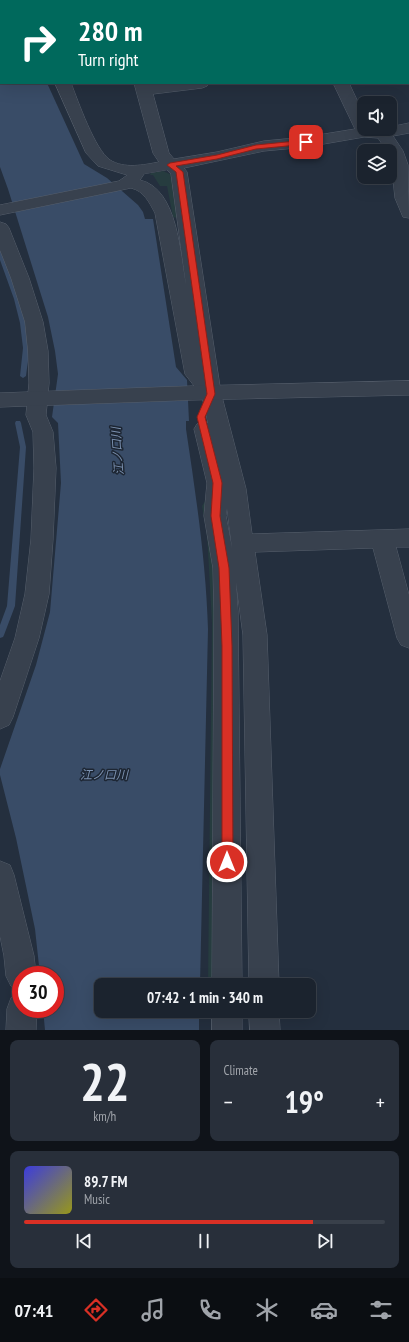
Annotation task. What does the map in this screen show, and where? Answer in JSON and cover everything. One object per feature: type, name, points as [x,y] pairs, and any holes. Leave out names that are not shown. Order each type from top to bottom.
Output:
[{"type":"street","points":[[62,84],[95,154],[104,163],[114,167],[130,179],[152,192],[164,213],[195,374],[235,489],[255,635],[264,978]]},
{"type":"street","points":[[182,84],[143,86],[161,153],[170,165],[179,172],[202,393],[201,417],[218,483],[216,516],[224,568],[226,612],[227,978]]},
{"type":"street","points":[[341,84],[357,117]]},
{"type":"street","points":[[397,130],[409,128]]},
{"type":"street","points":[[4,209],[130,179],[170,165],[217,157],[256,148],[306,142],[357,133]]},
{"type":"street","points":[[386,136],[398,157],[400,190],[404,204],[409,213]]},
{"type":"street","points":[[0,228],[20,278],[34,322],[38,351],[39,383],[44,399],[36,415],[43,432],[44,468],[42,539],[37,594],[27,638],[0,717]]},
{"type":"street","points":[[0,400],[409,388]]},
{"type":"street","points":[[243,543],[409,538]]},
{"type":"street","points":[[382,539],[409,638]]},
{"type":"street","points":[[0,875],[20,966]]},
{"type":"street","points":[[21,1030],[22,1018]]},
{"type":"street","points":[[227,1018],[227,1030]]},
{"type":"street","points":[[264,1018],[265,1030]]},
{"type":"green space","points":[[163,171],[172,175],[178,218],[173,217],[167,186],[160,186],[153,175],[150,175],[151,173]]},
{"type":"green space","points":[[206,500],[214,537],[219,978],[208,978],[212,623],[207,533],[202,506]]},
{"type":"water","name":"江ノ口川","points":[[0,84],[47,84],[84,164],[107,178],[138,205],[143,212],[145,219],[153,219],[176,367],[187,380],[189,421],[186,421],[186,429],[203,554],[207,604],[208,629],[200,978],[94,978],[94,1018],[199,1018],[199,1030],[45,1030],[44,1018],[64,1018],[64,966],[39,966],[35,929],[16,838],[0,775],[0,769],[36,665],[50,612],[61,483],[58,423],[52,417],[58,374],[48,317],[0,167]]},
{"type":"waterway","points":[[0,253],[13,288],[23,323],[26,348],[23,376]]},
{"type":"waterway","points":[[0,635],[11,606],[23,447],[18,423]]},
{"type":"route","points":[[227,862],[227,646],[224,568],[216,516],[218,483],[201,417],[211,394],[210,380],[179,172],[170,165],[228,155],[240,151],[272,145],[306,142]]}]
